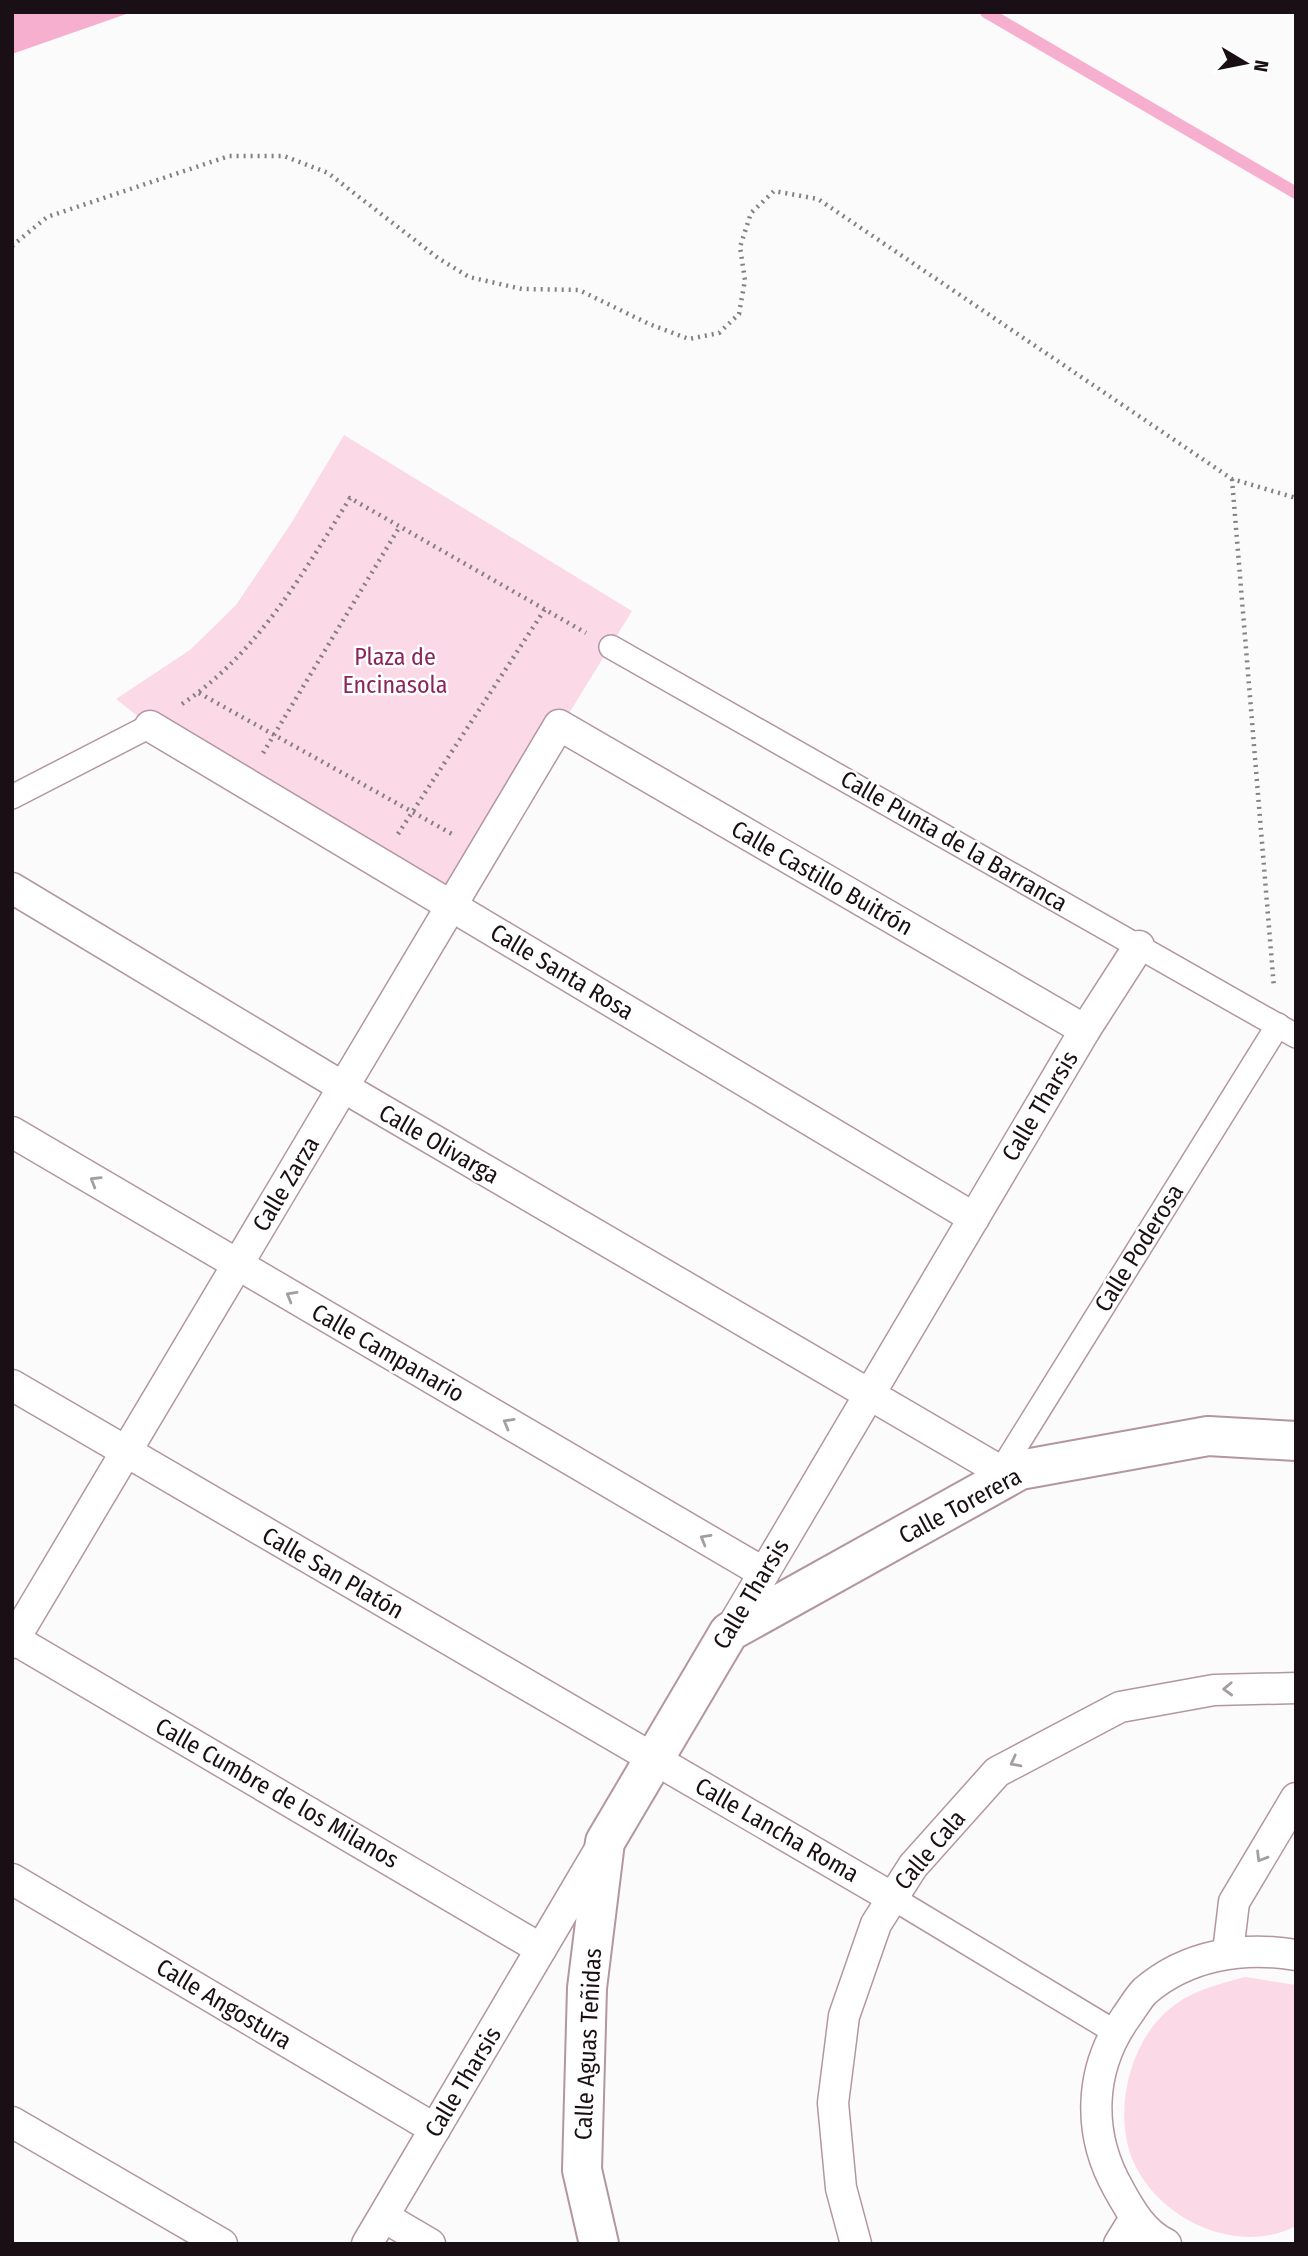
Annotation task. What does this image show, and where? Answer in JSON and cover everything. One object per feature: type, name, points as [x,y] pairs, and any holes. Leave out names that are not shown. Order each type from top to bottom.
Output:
[{"type":"street","name":"Calle Punta de la Barranca","points":[[611,647],[1287,1030]]},
{"type":"street","name":"Calle Zarza","points":[[13,1640],[559,725]]},
{"type":"street","name":"Calle Castillo Buitrón","points":[[559,725],[1085,1030]]},
{"type":"street","name":"Calle Santa Rosa","points":[[150,726],[974,1218]]},
{"type":"street","points":[[12,797],[150,726]]},
{"type":"street","name":"Calle Olivarga","points":[[12,888],[343,1087],[1005,1474]]},
{"type":"street","name":"Calle Tharsis","points":[[368,2244],[1085,1030],[1139,946]]},
{"type":"street","name":"Calle Poderosa","points":[[1005,1474],[1287,1030]]},
{"type":"street","name":"Calle Campanario","points":[[12,1132],[764,1573]]},
{"type":"street","name":"Calle San Platón","points":[[12,1385],[654,1759]]},
{"type":"street","name":"Calle Torerera","points":[[729,1632],[1005,1474],[1208,1436],[1296,1441]]},
{"type":"street","name":"Calle Cumbre de los Milanos","points":[[13,1640],[541,1949]]},
{"type":"street","name":"Calle Cala","points":[[856,2244],[841,2188],[833,2103],[844,2016],[876,1924],[913,1866],[997,1772],[1120,1707],[1214,1690],[1296,1688]]},
{"type":"street","name":"Calle Lancha Roma","points":[[654,1759],[1115,2032]]},
{"type":"street","points":[[1228,1952],[1234,1902],[1296,1798]]},
{"type":"street","name":"Calle Aguas Teñidas","points":[[599,2244],[582,2170],[587,1988],[604,1842]]},
{"type":"street","name":"Calle Angostura","points":[[12,1879],[435,2129]]},
{"type":"street","points":[[1166,2244],[1135,2218],[1109,2172],[1096,2127],[1097,2079],[1115,2032],[1144,1992],[1186,1965],[1228,1952],[1266,1950],[1296,1955]]},
{"type":"street","points":[[12,2122],[222,2244]]},
{"type":"street","points":[[384,2217],[430,2244]]},
{"type":"street","points":[[1119,2244],[1135,2218]]},
{"type":"path","points":[[12,246],[47,217],[229,156],[284,156],[328,173],[438,258],[469,277],[522,289],[579,290],[649,324],[688,339],[719,334],[739,314],[745,280],[740,247],[751,213],[775,191],[818,199],[1232,479],[1296,498]]},
{"type":"path","points":[[1232,479],[1287,1030]]},
{"type":"path","points":[[150,726],[211,685],[284,605],[350,498],[611,647]]},
{"type":"path","points":[[245,782],[400,526]]},
{"type":"path","points":[[379,863],[545,609]]},
{"type":"path","points":[[200,693],[484,851]]},
{"type":"green space","name":"Plaza de Encinasola","points":[[344,435],[632,611],[451,905],[150,726],[116,699],[190,650],[236,605],[292,522]]},
{"type":"green space","points":[[1245,1977],[1296,1985],[1296,2226],[1273,2234],[1250,2237],[1226,2235],[1203,2228],[1163,2202],[1146,2184],[1134,2163],[1127,2143],[1124,2121],[1129,2076],[1136,2055],[1160,2018],[1192,1994]]},
{"type":"shaded area","points":[[12,12],[132,12],[12,54]]},
{"type":"waterway","points":[[986,12],[1296,193]]}]
